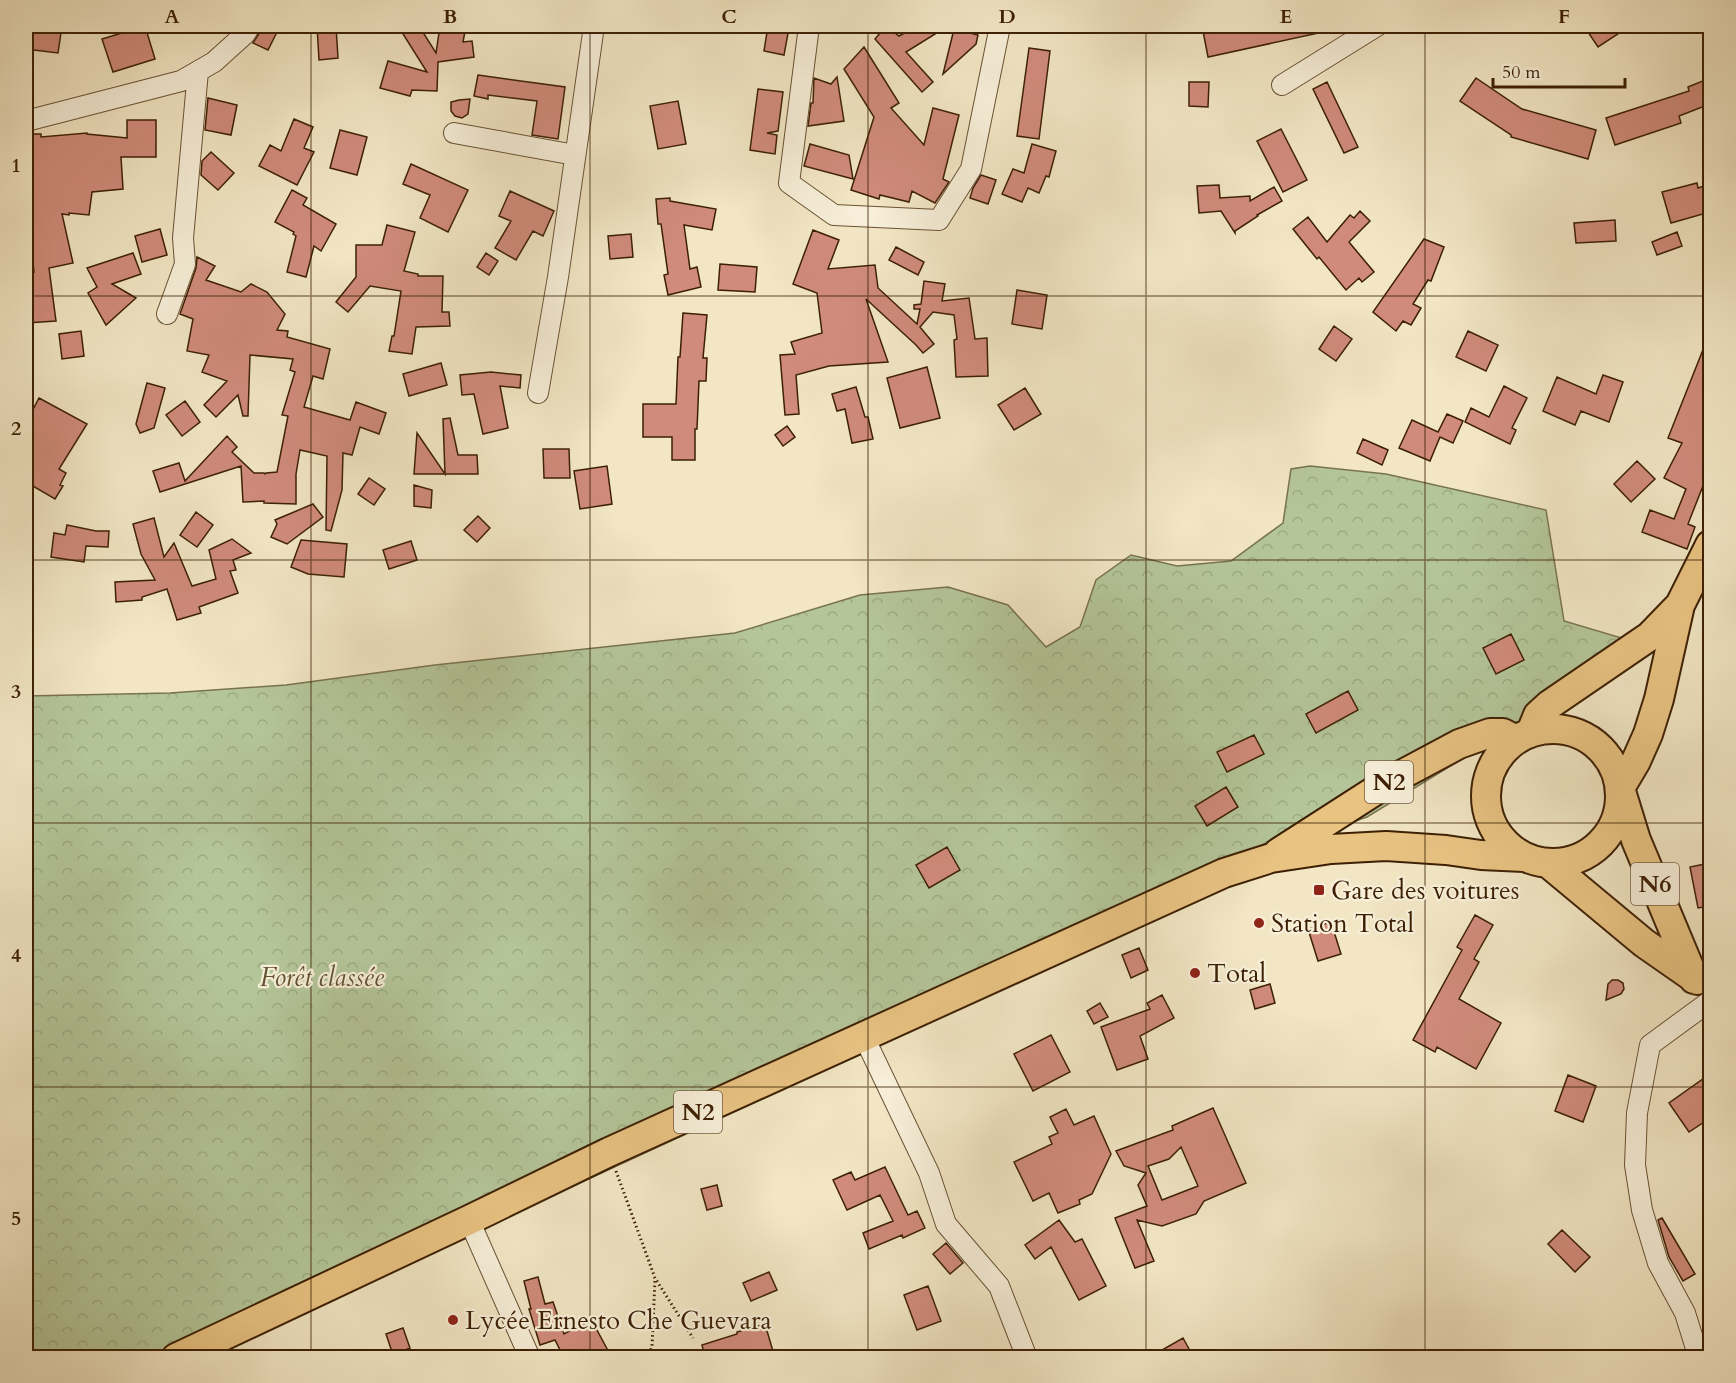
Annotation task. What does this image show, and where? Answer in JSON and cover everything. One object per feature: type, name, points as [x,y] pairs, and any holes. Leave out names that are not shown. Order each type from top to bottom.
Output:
[{"type":"highway","points":[[1620,788],[1648,734],[1659,699],[1680,606],[1710,545]]},
{"type":"highway","points":[[1523,736],[1550,729],[1570,731],[1588,739],[1603,752],[1614,769],[1620,788],[1619,807],[1613,826],[1602,842],[1587,855],[1569,862],[1537,860],[1508,846],[1495,830],[1488,811],[1486,790],[1491,771],[1501,753],[1523,736],[1543,710],[1650,636],[1680,606]]},
{"type":"highway","name":"N2","points":[[1271,858],[1390,781],[1459,744],[1490,733],[1523,736]]},
{"type":"highway","name":"N6","points":[[1620,788],[1636,840],[1705,990]]},
{"type":"highway","name":"N2","points":[[176,1358],[609,1152],[1224,873],[1271,858],[1330,849],[1386,846],[1537,860]]},
{"type":"highway","name":"N6","points":[[1537,860],[1705,990]]},
{"type":"street","points":[[26,121],[181,81],[214,62],[245,34],[250,26]]},
{"type":"street","points":[[538,393],[558,277],[594,26]]},
{"type":"street","points":[[809,26],[789,183],[834,215],[939,220],[970,169],[1000,26]]},
{"type":"street","points":[[1282,85],[1377,26]]},
{"type":"street","points":[[167,314],[185,264],[183,238],[198,71]]},
{"type":"street","points":[[454,133],[575,155]]},
{"type":"street","points":[[1699,1358],[1685,1313],[1658,1263],[1642,1210],[1635,1165],[1636,1113],[1650,1045],[1705,990]]},
{"type":"street","points":[[864,1037],[929,1173],[946,1224],[999,1286],[1027,1358]]},
{"type":"street","points":[[469,1220],[530,1358]]},
{"type":"path","points":[[609,1152],[655,1278],[693,1338]]},
{"type":"path","points":[[647,1358],[651,1347],[655,1278]]},
{"type":"green space","name":"Forêt classée","points":[[1310,466],[1386,474],[1546,510],[1564,621],[1645,645],[1367,817],[1286,845],[1255,871],[201,1358],[26,1357],[26,696],[170,693],[286,685],[435,665],[735,633],[860,595],[948,587],[1008,605],[1046,647],[1080,627],[1096,580],[1131,555],[1177,566],[1231,561],[1283,523],[1291,469]]},
{"type":"building","points":[[26,26],[62,26],[58,53],[26,49]]},
{"type":"building","points":[[145,26],[155,59],[113,72],[102,39]]},
{"type":"building","points":[[262,26],[280,26],[268,50],[253,43]]},
{"type":"building","points":[[317,26],[336,26],[338,58],[319,60]]},
{"type":"building","points":[[398,26],[419,26],[436,53],[440,26],[466,26],[463,42],[472,41],[474,57],[438,62],[437,91],[412,90],[410,96],[380,88],[388,61],[427,72]]},
{"type":"building","points":[[768,26],[789,28],[784,55],[764,51]]},
{"type":"building","points":[[886,26],[899,36],[917,26],[948,26],[906,52],[933,82],[922,92],[875,39]]},
{"type":"building","points":[[1202,26],[1230,26],[1230,29],[1246,26],[1327,26],[1328,31],[1208,57]]},
{"type":"building","points":[[1584,26],[1630,26],[1598,47]]},
{"type":"building","points":[[954,29],[978,35],[976,44],[943,74]]},
{"type":"building","points":[[864,47],[899,103],[891,108],[924,145],[933,108],[959,115],[943,179],[949,182],[935,203],[912,191],[909,202],[880,195],[879,199],[851,190],[874,117],[844,69]]},
{"type":"building","points":[[1029,48],[1050,51],[1039,139],[1017,136]]},
{"type":"building","points":[[478,75],[565,87],[558,139],[532,135],[537,101],[488,95],[488,99],[474,96]]},
{"type":"building","points":[[837,77],[844,121],[808,126],[811,103],[813,103],[814,78],[831,84]]},
{"type":"building","points":[[1476,78],[1522,109],[1596,130],[1588,159],[1511,137],[1460,101]]},
{"type":"building","points":[[1710,78],[1710,104],[1679,116],[1681,123],[1615,145],[1606,118],[1689,91],[1688,87]]},
{"type":"building","points":[[1189,82],[1209,82],[1208,107],[1189,106]]},
{"type":"building","points":[[1327,82],[1358,147],[1344,153],[1313,89]]},
{"type":"building","points":[[758,89],[783,92],[778,131],[767,133],[777,135],[775,154],[750,150]]},
{"type":"building","points":[[208,98],[237,105],[231,135],[205,130]]},
{"type":"building","points":[[470,99],[468,114],[462,118],[455,116],[451,111],[451,102]]},
{"type":"building","points":[[678,101],[686,144],[658,149],[650,106]]},
{"type":"building","points":[[294,119],[313,127],[304,148],[314,152],[297,185],[259,166],[270,145],[281,151]]},
{"type":"building","points":[[127,120],[156,120],[156,157],[121,157],[123,189],[92,192],[89,215],[62,214],[73,263],[49,268],[56,321],[26,323],[26,273],[34,272],[31,243],[28,244],[26,230],[26,134],[41,134],[41,137],[87,133],[127,138]]},
{"type":"building","points":[[1281,129],[1307,180],[1283,192],[1257,141]]},
{"type":"building","points":[[340,130],[367,137],[357,175],[330,168]]},
{"type":"building","points":[[810,144],[849,155],[853,179],[804,166]]},
{"type":"building","points":[[1032,144],[1056,151],[1049,177],[1046,176],[1039,193],[1028,188],[1022,202],[1002,194],[1013,169],[1024,173]]},
{"type":"building","points":[[211,152],[234,173],[218,190],[201,175],[202,161]]},
{"type":"building","points":[[411,164],[468,190],[448,232],[420,218],[430,195],[403,184]]},
{"type":"building","points":[[981,175],[996,180],[988,204],[970,198]]},
{"type":"building","points":[[1697,183],[1698,188],[1710,184],[1710,212],[1671,223],[1662,192]]},
{"type":"building","points":[[1219,185],[1220,198],[1250,196],[1250,201],[1274,187],[1282,201],[1257,215],[1235,233],[1221,211],[1199,213],[1197,186]]},
{"type":"building","points":[[292,190],[307,198],[303,205],[336,224],[321,251],[314,246],[306,277],[287,272],[296,236],[294,232],[275,222]]},
{"type":"building","points":[[510,191],[554,211],[543,236],[533,231],[516,260],[495,248],[511,221],[499,216]]},
{"type":"building","points":[[670,198],[670,201],[716,209],[712,230],[684,225],[690,269],[697,267],[701,287],[668,295],[664,275],[668,274],[661,224],[658,224],[656,199]]},
{"type":"building","points":[[1360,211],[1370,221],[1349,242],[1374,272],[1362,282],[1359,278],[1346,290],[1293,229],[1308,217],[1327,242],[1350,215],[1354,218]]},
{"type":"building","points":[[1615,220],[1616,241],[1576,243],[1574,223]]},
{"type":"building","points":[[387,225],[415,232],[404,271],[418,274],[418,276],[443,276],[442,312],[449,312],[450,326],[416,327],[412,354],[389,351],[392,336],[394,336],[401,291],[370,286],[348,312],[336,302],[356,277],[356,245],[382,245]]},
{"type":"building","points":[[160,229],[167,255],[142,262],[135,236]]},
{"type":"building","points":[[813,230],[839,240],[828,269],[875,265],[878,288],[917,324],[920,309],[914,309],[914,305],[921,304],[924,281],[945,284],[942,301],[969,298],[975,339],[987,338],[988,376],[956,377],[954,340],[957,339],[954,315],[933,312],[920,327],[934,344],[923,353],[866,299],[888,362],[829,366],[796,375],[799,414],[785,415],[780,355],[795,354],[791,342],[822,333],[817,293],[793,284]]},
{"type":"building","points":[[1677,232],[1682,246],[1657,255],[1652,242]]},
{"type":"building","points":[[631,234],[633,257],[610,259],[608,236]]},
{"type":"building","points":[[1424,239],[1444,247],[1431,281],[1428,280],[1413,304],[1421,308],[1411,325],[1403,321],[1396,331],[1373,312]]},
{"type":"building","points":[[896,247],[924,262],[918,275],[889,260]]},
{"type":"building","points":[[133,253],[141,274],[112,284],[136,298],[106,325],[88,293],[97,287],[87,268]]},
{"type":"building","points":[[486,253],[498,261],[489,275],[477,267]]},
{"type":"building","points":[[197,257],[215,266],[206,280],[241,292],[251,284],[267,292],[285,314],[277,330],[288,331],[287,337],[330,349],[323,379],[313,376],[304,407],[350,420],[356,402],[386,413],[379,434],[360,427],[352,455],[343,453],[342,490],[331,531],[326,530],[327,456],[300,450],[296,474],[296,504],[243,502],[241,466],[160,492],[153,471],[179,463],[185,481],[227,436],[237,447],[232,452],[254,473],[277,472],[288,416],[282,415],[295,372],[290,370],[293,359],[250,355],[248,416],[243,416],[238,395],[216,417],[204,405],[227,381],[202,372],[209,355],[187,351],[193,319],[180,314],[196,268]]},
{"type":"building","points":[[720,264],[757,267],[755,292],[718,290]]},
{"type":"building","points":[[1017,290],[1047,295],[1042,329],[1012,324]]},
{"type":"building","points":[[683,313],[707,315],[703,358],[707,358],[706,381],[699,381],[695,460],[672,460],[672,437],[643,437],[643,404],[676,404]]},
{"type":"building","points":[[1334,326],[1352,339],[1336,361],[1319,349]]},
{"type":"building","points":[[81,331],[84,356],[62,359],[59,334]]},
{"type":"building","points":[[1468,331],[1498,345],[1486,371],[1456,357]]},
{"type":"building","points":[[1710,332],[1710,468],[1688,524],[1695,527],[1687,549],[1642,532],[1650,510],[1674,519],[1686,489],[1664,478],[1682,443],[1668,438]]},
{"type":"building","points":[[441,363],[447,385],[409,396],[403,374]]},
{"type":"building","points":[[927,367],[940,418],[900,428],[887,378]]},
{"type":"building","points":[[491,372],[521,375],[520,388],[500,386],[508,428],[483,434],[474,394],[462,395],[460,375]]},
{"type":"building","points":[[1603,375],[1623,382],[1609,422],[1581,411],[1575,425],[1543,411],[1557,377],[1596,394]]},
{"type":"building","points":[[147,383],[165,388],[154,428],[140,433],[136,424]]},
{"type":"building","points":[[1504,386],[1527,398],[1512,428],[1516,430],[1510,444],[1465,422],[1471,408],[1489,417]]},
{"type":"building","points":[[856,387],[865,417],[868,417],[873,439],[852,443],[845,409],[837,411],[832,394]]},
{"type":"building","points":[[1025,388],[1041,414],[1014,430],[998,405]]},
{"type":"building","points":[[39,398],[87,424],[59,469],[66,473],[60,485],[63,486],[55,499],[26,482],[26,423]]},
{"type":"building","points":[[185,401],[200,422],[182,436],[166,415]]},
{"type":"building","points":[[1447,414],[1463,421],[1453,443],[1440,437],[1430,461],[1399,448],[1412,420],[1438,432]]},
{"type":"building","points":[[450,418],[458,455],[477,455],[478,474],[445,474],[443,419]]},
{"type":"building","points":[[787,426],[795,437],[783,446],[775,435]]},
{"type":"building","points":[[417,433],[445,474],[414,474]]},
{"type":"building","points":[[1363,439],[1388,450],[1382,465],[1357,453]]},
{"type":"building","points":[[543,449],[569,449],[570,478],[544,478]]},
{"type":"building","points":[[1637,461],[1655,479],[1631,502],[1614,484]]},
{"type":"building","points":[[607,466],[612,504],[580,509],[574,471]]},
{"type":"building","points":[[369,478],[385,489],[374,505],[358,494]]},
{"type":"building","points":[[414,485],[432,490],[431,508],[414,506]]},
{"type":"building","points":[[313,504],[323,517],[287,544],[271,537],[277,524],[275,520]]},
{"type":"building","points":[[196,512],[213,525],[197,547],[180,535]]},
{"type":"building","points":[[478,516],[490,528],[477,542],[464,530]]},
{"type":"building","points":[[154,518],[164,557],[174,543],[192,586],[216,579],[209,550],[232,539],[251,553],[233,560],[236,570],[230,571],[238,593],[199,607],[201,613],[177,620],[167,589],[142,597],[142,600],[116,602],[115,582],[155,580],[141,554],[133,524]]},
{"type":"building","points":[[67,525],[96,531],[109,531],[108,547],[86,546],[84,562],[51,557],[54,533],[65,535]]},
{"type":"building","points":[[301,540],[347,544],[344,577],[308,574],[291,567]]},
{"type":"building","points":[[411,541],[417,560],[389,569],[383,550]]},
{"type":"building","points":[[1511,634],[1524,660],[1496,674],[1483,648]]},
{"type":"building","points":[[1348,691],[1358,710],[1316,733],[1306,714]]},
{"type":"building","points":[[1254,735],[1264,754],[1227,772],[1217,752]]},
{"type":"building","points":[[1226,787],[1238,807],[1207,826],[1195,806]]},
{"type":"building","points":[[947,847],[960,870],[929,888],[916,865]]},
{"type":"building","points":[[1705,864],[1710,906],[1698,908],[1690,867]]},
{"type":"building","points":[[1475,915],[1493,925],[1474,959],[1479,962],[1459,999],[1501,1023],[1476,1069],[1437,1047],[1435,1052],[1413,1040],[1462,950],[1457,947]]},
{"type":"building","points":[[1331,922],[1341,954],[1318,961],[1308,929]]},
{"type":"building","points":[[1139,948],[1148,970],[1131,978],[1122,955]]},
{"type":"building","points":[[1612,980],[1623,983],[1624,989],[1621,994],[1606,1000],[1608,984]]},
{"type":"building","points":[[1270,984],[1275,1003],[1255,1009],[1250,990]]},
{"type":"building","points":[[1162,995],[1174,1018],[1140,1036],[1148,1059],[1117,1070],[1101,1027],[1150,1009],[1147,1003]]},
{"type":"building","points":[[1100,1003],[1108,1017],[1094,1024],[1087,1011]]},
{"type":"building","points":[[1051,1035],[1070,1072],[1033,1091],[1014,1054]]},
{"type":"building","points":[[1710,1074],[1710,1118],[1689,1132],[1669,1103]]},
{"type":"building","points":[[1568,1075],[1596,1086],[1583,1122],[1555,1111]]},
{"type":"building","points":[[1213,1108],[1246,1183],[1204,1201],[1196,1214],[1162,1226],[1137,1220],[1154,1261],[1135,1268],[1115,1218],[1147,1206],[1138,1185],[1146,1173],[1124,1166],[1116,1151],[1173,1130],[1172,1126]],"holes":[[[1181,1147],[1198,1186],[1162,1200],[1148,1166],[1169,1159]]]},
{"type":"building","points":[[1066,1109],[1074,1125],[1094,1116],[1111,1154],[1092,1194],[1079,1200],[1080,1204],[1058,1213],[1049,1193],[1033,1201],[1014,1162],[1052,1144],[1049,1137],[1058,1133],[1050,1117]]},
{"type":"building","points":[[885,1167],[908,1215],[917,1211],[925,1228],[869,1249],[863,1233],[893,1221],[880,1195],[847,1210],[833,1180],[851,1172],[855,1180]]},
{"type":"building","points":[[717,1185],[722,1206],[707,1210],[701,1189]]},
{"type":"building","points":[[1662,1218],[1695,1274],[1683,1281],[1669,1257],[1658,1220]]},
{"type":"building","points":[[1059,1220],[1075,1242],[1082,1239],[1106,1286],[1079,1300],[1051,1247],[1035,1259],[1025,1245]]},
{"type":"building","points":[[1562,1230],[1590,1257],[1575,1272],[1548,1244]]},
{"type":"building","points":[[946,1243],[963,1263],[950,1274],[933,1254]]},
{"type":"building","points":[[769,1272],[777,1290],[751,1301],[743,1283]]},
{"type":"building","points":[[538,1277],[545,1304],[553,1302],[564,1334],[591,1319],[612,1358],[564,1358],[555,1340],[540,1345],[529,1309],[531,1309],[524,1281]]},
{"type":"building","points":[[928,1286],[941,1321],[917,1330],[904,1295]]},
{"type":"building","points":[[765,1324],[775,1358],[705,1358],[702,1345]]},
{"type":"building","points":[[403,1328],[410,1348],[393,1355],[386,1334]]},
{"type":"building","points":[[1183,1338],[1194,1358],[1148,1358]]},
{"type":"place","name":"Gare des voitures","points":[[1319,890]]},
{"type":"place","name":"Station Total","points":[[1259,923]]},
{"type":"place","name":"Total","points":[[1195,973]]},
{"type":"place","name":"Lycée Ernesto Che Guevara","points":[[453,1320]]}]
